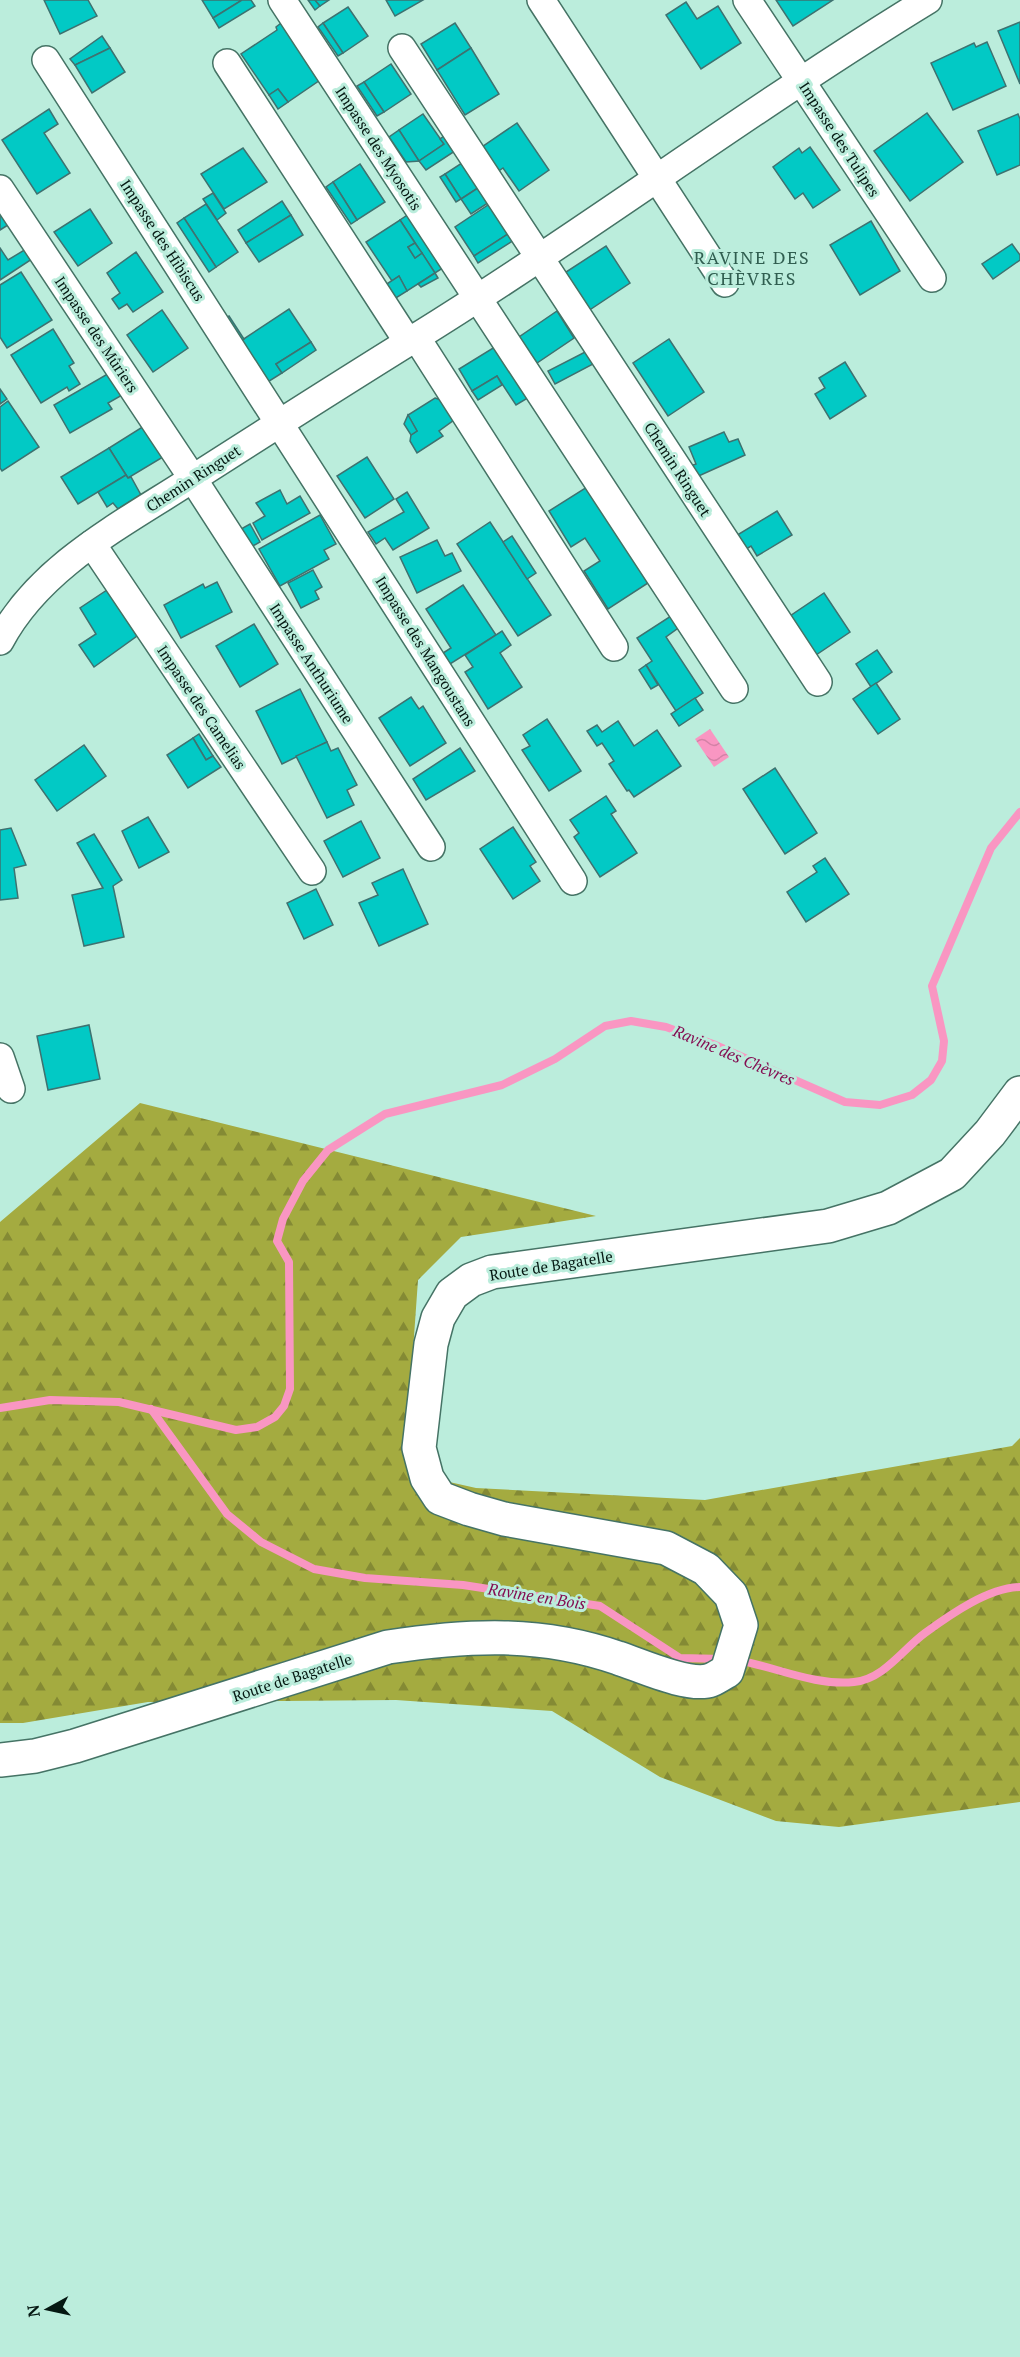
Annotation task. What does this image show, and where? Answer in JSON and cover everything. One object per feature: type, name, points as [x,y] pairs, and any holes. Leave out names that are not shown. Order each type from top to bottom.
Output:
[{"type":"main road","name":"Route de Bagatelle","points":[[0,1760],[35,1756],[75,1746],[388,1647],[433,1640],[479,1636],[529,1638],[583,1646],[681,1679],[709,1681],[727,1671],[741,1625],[731,1595],[706,1569],[666,1548],[504,1519],[440,1498],[426,1478],[419,1448],[431,1344],[438,1318],[452,1294],[471,1280],[492,1272],[828,1226],[888,1208],[952,1174],[990,1133],[1020,1093]]},
{"type":"street","name":"Impasse des Myosotis","points":[[282,0],[477,297]]},
{"type":"street","points":[[541,0],[725,283]]},
{"type":"street","name":"Impasse des Tulipes","points":[[747,0],[932,278]]},
{"type":"street","name":"Chemin Ringuet","points":[[0,641],[32,594],[92,544],[280,421],[412,340],[801,79],[928,0]]},
{"type":"street","name":"Chemin Ringuet","points":[[402,48],[818,682]]},
{"type":"street","name":"Impasse des Hibiscus","points":[[46,60],[280,421]]},
{"type":"street","points":[[227,63],[614,647]]},
{"type":"street","name":"Impasse des Mûriers","points":[[0,189],[193,478]]},
{"type":"street","points":[[477,297],[734,689]]},
{"type":"street","name":"Impasse des Mangoustans","points":[[280,421],[573,881]]},
{"type":"street","name":"Impasse Anthuriume","points":[[193,478],[431,847]]},
{"type":"street","name":"Impasse des Camelias","points":[[92,544],[312,871]]},
{"type":"street","points":[[0,1058],[11,1089]]},
{"type":"green space","points":[[140,1103],[596,1216],[461,1237],[418,1280],[406,1449],[436,1479],[476,1488],[705,1500],[1012,1446],[1020,1438],[1020,1802],[839,1827],[776,1821],[660,1777],[552,1711],[396,1700],[148,1702],[23,1723],[0,1723],[0,1222]]},
{"type":"water","points":[[710,729],[729,757],[714,767],[695,739]]},
{"type":"building","points":[[44,0],[88,0],[97,16],[60,34]]},
{"type":"building","points":[[202,0],[242,0],[213,18]]},
{"type":"building","points":[[242,0],[251,0],[255,6],[219,28],[213,18]]},
{"type":"building","points":[[308,0],[315,0],[320,6],[315,10]]},
{"type":"building","points":[[315,0],[329,0],[320,6]]},
{"type":"building","points":[[386,0],[423,0],[395,16]]},
{"type":"building","points":[[776,0],[833,0],[793,26]]},
{"type":"building","points":[[686,2],[697,19],[718,6],[741,43],[701,69],[666,15]]},
{"type":"building","points":[[348,7],[368,36],[343,53],[323,23]]},
{"type":"building","points":[[285,20],[323,78],[288,102],[278,89],[269,95],[241,54],[277,30],[276,27]]},
{"type":"building","points":[[1020,22],[1020,84],[998,31]]},
{"type":"building","points":[[323,23],[343,53],[338,56],[318,27]]},
{"type":"building","points":[[455,23],[471,48],[437,70],[421,44]]},
{"type":"building","points":[[102,36],[110,48],[75,65],[70,59]]},
{"type":"building","points":[[987,42],[1006,86],[953,110],[931,63],[974,43],[976,47]]},
{"type":"building","points":[[110,48],[125,72],[92,93],[75,65]]},
{"type":"building","points":[[471,48],[499,94],[465,115],[437,70]]},
{"type":"building","points":[[391,64],[411,94],[384,112],[364,82]]},
{"type":"building","points":[[364,82],[384,112],[377,116],[357,86]]},
{"type":"building","points":[[278,89],[288,102],[278,109],[269,95]]},
{"type":"building","points":[[49,109],[58,124],[44,133],[70,173],[37,194],[2,140]]},
{"type":"building","points":[[927,113],[963,162],[910,201],[874,151]]},
{"type":"building","points":[[423,114],[444,144],[419,161],[399,130]]},
{"type":"building","points":[[1018,114],[1020,119],[1020,165],[997,175],[978,131]]},
{"type":"building","points":[[517,123],[549,170],[519,191],[503,168],[493,175],[476,151]]},
{"type":"building","points":[[399,130],[419,161],[406,162],[389,137]]},
{"type":"building","points":[[450,132],[461,147],[426,170],[419,161],[444,144],[440,139]]},
{"type":"building","points":[[810,147],[840,190],[813,208],[803,193],[795,199],[773,167],[799,148],[802,153]]},
{"type":"building","points":[[243,148],[267,182],[224,209],[201,174]]},
{"type":"building","points":[[468,159],[484,184],[461,199],[445,174]]},
{"type":"building","points":[[360,164],[385,202],[357,220],[333,182]]},
{"type":"building","points":[[445,174],[461,199],[456,202],[440,177]]},
{"type":"building","points":[[333,182],[357,220],[351,224],[326,187]]},
{"type":"building","points":[[484,184],[494,199],[471,214],[461,199]]},
{"type":"building","points":[[213,193],[226,213],[217,220],[203,199]]},
{"type":"building","points":[[282,201],[291,215],[246,243],[238,230]]},
{"type":"building","points":[[494,201],[514,230],[474,256],[455,227]]},
{"type":"building","points":[[206,204],[238,252],[216,267],[184,218]]},
{"type":"building","points":[[90,209],[112,243],[78,266],[54,232]]},
{"type":"building","points":[[412,212],[446,266],[435,273],[400,220]]},
{"type":"building","points":[[0,213],[8,225],[0,230]]},
{"type":"building","points":[[291,215],[303,235],[259,262],[246,243]]},
{"type":"building","points":[[184,218],[216,267],[209,272],[177,223]]},
{"type":"building","points":[[400,220],[415,243],[408,247],[415,258],[422,253],[435,273],[407,291],[399,276],[392,281],[366,242]]},
{"type":"building","points":[[871,221],[900,271],[860,295],[830,245]]},
{"type":"building","points":[[514,230],[519,237],[478,263],[474,256]]},
{"type":"building","points":[[415,243],[422,253],[415,258],[408,247]]},
{"type":"building","points":[[1012,244],[1020,255],[1020,260],[993,279],[982,264]]},
{"type":"building","points":[[606,246],[630,283],[588,311],[563,274]]},
{"type":"building","points":[[0,248],[8,260],[26,249],[32,259],[0,280]]},
{"type":"building","points":[[136,252],[163,292],[133,312],[127,304],[119,309],[112,299],[120,293],[107,273]]},
{"type":"building","points":[[21,272],[52,320],[7,348],[0,337],[0,285]]},
{"type":"building","points":[[435,273],[438,278],[421,287],[418,284]]},
{"type":"building","points":[[399,276],[407,291],[391,301],[382,287]]},
{"type":"building","points":[[289,309],[311,342],[276,364],[282,373],[263,385],[236,344]]},
{"type":"building","points":[[162,310],[188,348],[153,372],[127,335]]},
{"type":"building","points":[[557,311],[574,338],[537,363],[519,337]]},
{"type":"building","points":[[229,316],[244,339],[236,344],[221,321]]},
{"type":"building","points":[[53,329],[74,363],[69,366],[80,384],[69,391],[67,387],[41,403],[11,355]]},
{"type":"building","points":[[669,339],[704,392],[668,416],[633,363]]},
{"type":"building","points":[[311,342],[316,350],[282,373],[276,364]]},
{"type":"building","points":[[498,345],[531,396],[516,405],[497,376],[472,391],[459,369]]},
{"type":"building","points":[[589,350],[595,363],[555,384],[548,371]]},
{"type":"building","points":[[845,362],[866,396],[830,419],[815,394],[825,388],[819,378]]},
{"type":"building","points":[[111,372],[124,394],[108,403],[112,409],[70,433],[54,405]]},
{"type":"building","points":[[497,376],[502,385],[478,400],[472,391]]},
{"type":"building","points":[[0,389],[7,399],[0,404]]},
{"type":"building","points":[[435,398],[441,400],[454,420],[439,431],[443,436],[417,453],[410,441],[411,435],[417,431],[408,415]]},
{"type":"building","points":[[8,401],[39,447],[2,471],[0,468],[0,407]]},
{"type":"building","points":[[408,415],[417,431],[411,435],[404,424]]},
{"type":"building","points":[[144,426],[163,457],[128,478],[109,448]]},
{"type":"building","points":[[724,432],[729,442],[738,439],[745,455],[692,479],[687,467],[696,464],[689,447]]},
{"type":"building","points":[[109,448],[126,475],[78,504],[61,477]]},
{"type":"building","points":[[367,457],[394,499],[365,518],[337,476]]},
{"type":"building","points":[[126,475],[128,478],[131,477],[141,495],[118,509],[113,503],[107,507],[98,492]]},
{"type":"building","points":[[587,487],[648,583],[608,609],[584,571],[600,561],[585,538],[571,547],[549,511]]},
{"type":"building","points":[[280,490],[287,504],[300,496],[310,513],[262,540],[253,523],[265,516],[256,503]]},
{"type":"building","points":[[407,492],[429,528],[393,550],[385,538],[376,544],[368,532],[404,512],[396,499]]},
{"type":"building","points":[[777,511],[792,535],[757,556],[751,546],[743,551],[734,537]]},
{"type":"building","points":[[320,515],[336,544],[324,550],[329,559],[280,586],[259,549]]},
{"type":"building","points":[[490,522],[551,615],[518,636],[457,544]]},
{"type":"building","points":[[250,524],[260,542],[251,547],[241,529]]},
{"type":"building","points":[[512,536],[536,573],[527,579],[503,542]]},
{"type":"building","points":[[437,540],[445,556],[452,553],[461,571],[417,593],[400,557]]},
{"type":"building","points":[[313,570],[322,587],[315,591],[319,599],[301,608],[288,583]]},
{"type":"building","points":[[217,582],[232,612],[181,638],[164,605],[203,584],[205,588]]},
{"type":"building","points":[[463,585],[496,635],[450,664],[443,653],[451,648],[426,609]]},
{"type":"building","points":[[107,590],[137,636],[94,667],[79,645],[96,634],[80,608]]},
{"type":"building","points":[[824,593],[850,632],[813,657],[787,618]]},
{"type":"building","points":[[674,614],[681,626],[666,637],[703,693],[676,711],[646,665],[652,661],[637,638]]},
{"type":"building","points":[[254,624],[278,664],[240,687],[216,646]]},
{"type":"building","points":[[502,631],[511,645],[500,653],[522,687],[488,709],[465,672],[473,667],[465,655]]},
{"type":"building","points":[[877,650],[892,672],[871,687],[856,664]]},
{"type":"building","points":[[646,665],[658,685],[651,689],[639,670]]},
{"type":"building","points":[[876,683],[900,719],[878,734],[853,699]]},
{"type":"building","points":[[300,689],[327,742],[282,764],[256,711]]},
{"type":"building","points":[[411,697],[419,709],[423,706],[446,743],[410,766],[379,718]]},
{"type":"building","points":[[695,698],[703,710],[679,726],[671,714]]},
{"type":"building","points":[[547,719],[581,771],[549,791],[522,750],[530,746],[523,735]]},
{"type":"building","points":[[618,721],[634,746],[657,730],[681,766],[634,797],[629,790],[627,791],[609,764],[614,761],[602,743],[597,746],[587,731],[597,725],[602,732]]},
{"type":"building","points":[[199,734],[213,756],[206,760],[193,738]]},
{"type":"building","points":[[193,738],[206,760],[213,756],[221,767],[188,788],[167,755]]},
{"type":"building","points":[[327,742],[331,751],[338,748],[357,785],[347,790],[354,805],[327,818],[296,756]]},
{"type":"building","points":[[84,745],[106,776],[57,811],[35,780]]},
{"type":"building","points":[[460,748],[475,771],[426,800],[413,779]]},
{"type":"building","points":[[775,768],[817,833],[785,854],[743,789]]},
{"type":"building","points":[[606,796],[616,811],[611,814],[637,853],[600,877],[574,837],[579,833],[570,820]]},
{"type":"building","points":[[148,817],[169,852],[139,868],[122,831]]},
{"type":"building","points":[[361,821],[380,858],[343,877],[324,841]]},
{"type":"building","points":[[513,827],[536,862],[530,866],[540,881],[513,899],[480,849]]},
{"type":"building","points":[[11,828],[26,865],[14,868],[18,898],[0,900],[0,830]]},
{"type":"building","points":[[94,834],[122,880],[113,886],[124,937],[84,946],[72,895],[103,888],[77,843]]},
{"type":"building","points":[[825,858],[849,894],[806,922],[787,892],[817,872],[813,866]]},
{"type":"building","points":[[403,869],[428,924],[379,946],[359,903],[378,895],[372,883]]},
{"type":"building","points":[[316,889],[333,925],[304,939],[287,903]]},
{"type":"building","points":[[89,1025],[100,1079],[48,1090],[37,1036]]},
{"type":"waterway","name":"Ravine des Chèvres","points":[[0,1408],[50,1400],[119,1402],[236,1430],[257,1427],[275,1417],[284,1406],[290,1389],[289,1262],[277,1241],[283,1219],[303,1181],[328,1150],[385,1114],[502,1085],[555,1059],[605,1026],[631,1021],[666,1027],[713,1044],[845,1102],[880,1105],[912,1095],[931,1080],[942,1061],[944,1041],[932,986],[991,848],[1020,812]]},
{"type":"waterway","name":"Ravine en Bois","points":[[151,1409],[227,1514],[261,1542],[314,1569],[365,1578],[463,1585],[600,1606],[680,1658],[724,1659]]},
{"type":"waterway","name":"Ravine en Bois","points":[[737,1660],[810,1679],[839,1682],[865,1680],[884,1669],[925,1633],[958,1610],[995,1592],[1020,1587]]},
{"type":"district","name":"RAVINE DES CHÈVRES","points":[[752,267]]}]
